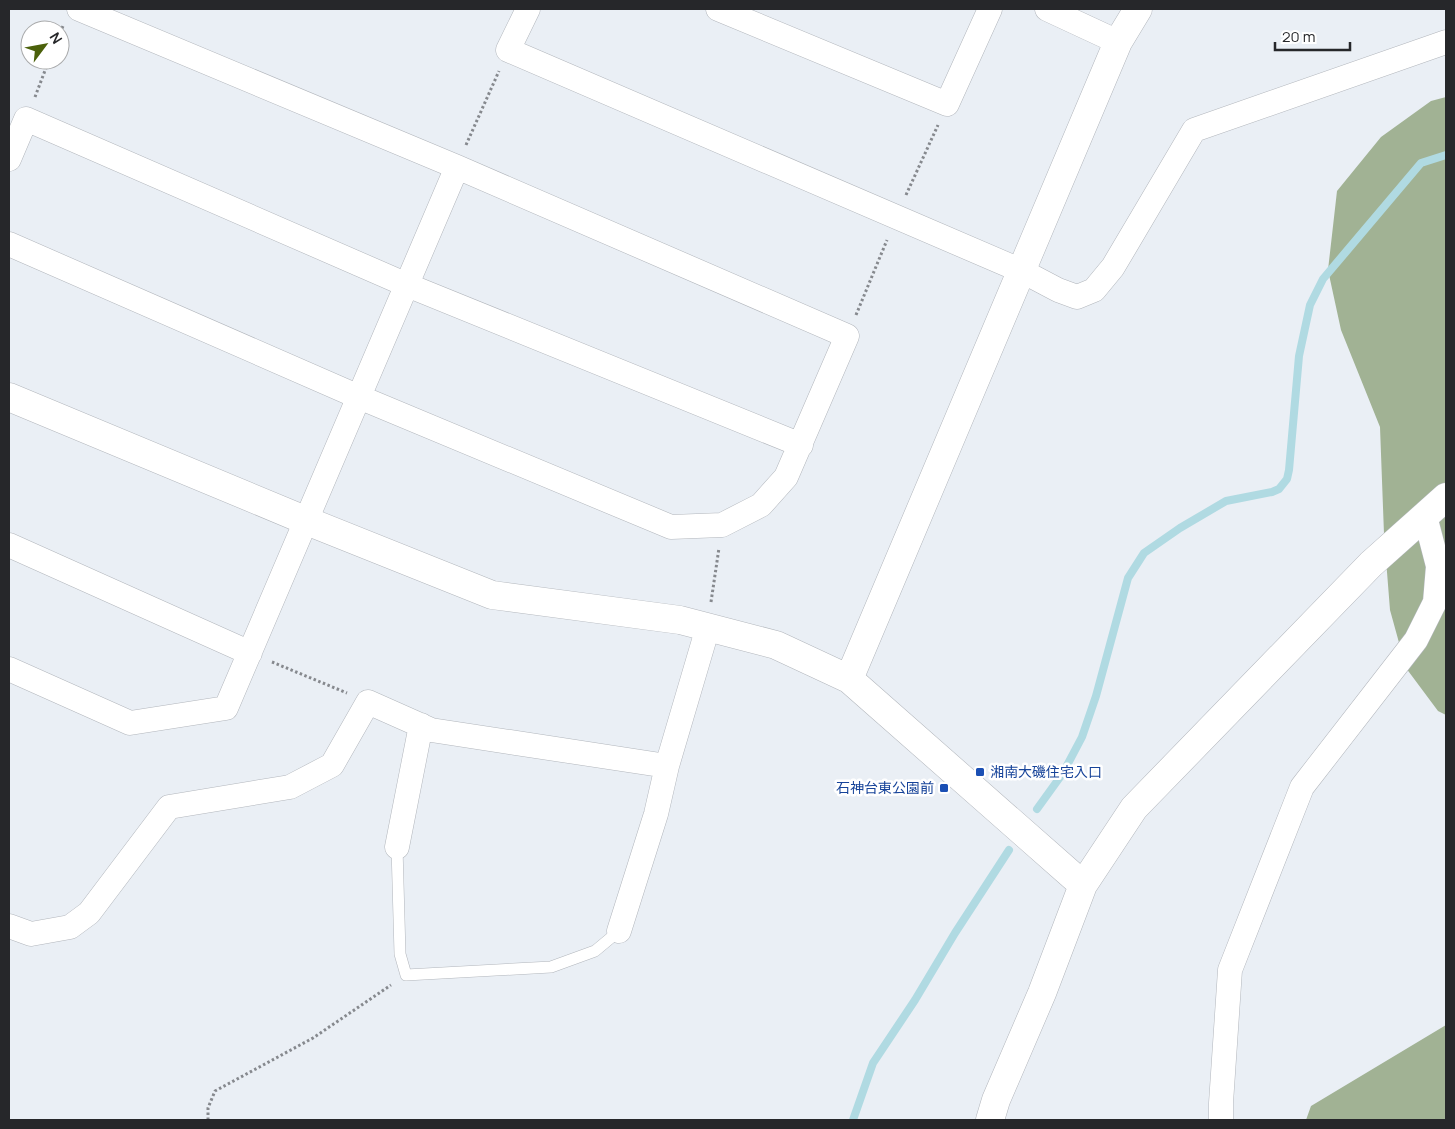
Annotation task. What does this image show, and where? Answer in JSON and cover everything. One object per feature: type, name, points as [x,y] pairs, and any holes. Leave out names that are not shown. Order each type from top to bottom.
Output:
[{"type":"street","points":[[9,244],[359,397],[671,527],[722,526],[761,505],[786,477],[847,336],[457,167],[79,9]]},
{"type":"street","points":[[528,9],[508,50],[1022,271],[1058,290],[1077,297],[1094,290],[1113,267],[1194,130],[1446,42]]},
{"type":"street","points":[[718,9],[947,104],[990,9]]},
{"type":"street","points":[[1047,9],[1118,42]]},
{"type":"street","points":[[849,679],[1118,42],[1138,9]]},
{"type":"street","points":[[9,159],[26,119],[407,285],[801,445]]},
{"type":"street","points":[[9,669],[130,723],[226,708],[457,167]]},
{"type":"street","points":[[9,397],[306,521],[492,595],[680,620],[776,645],[849,679],[1083,886]]},
{"type":"street","points":[[990,1120],[996,1100],[1042,993],[1083,886],[1134,808],[1364,571],[1446,497]]},
{"type":"street","points":[[1222,1120],[1221,1103],[1230,970],[1302,787],[1416,640],[1435,602],[1438,566],[1425,516]]},
{"type":"street","points":[[9,544],[250,653]]},
{"type":"street","points":[[619,931],[656,814],[708,627]]},
{"type":"street","points":[[9,926],[31,934],[70,927],[89,913],[169,807],[290,787],[332,765],[368,702],[431,730],[668,766]]},
{"type":"street","points":[[397,847],[421,726]]},
{"type":"lane","points":[[397,847],[400,954],[406,975],[551,967],[594,951],[619,931]]},
{"type":"path","points":[[457,167],[508,50]]},
{"type":"path","points":[[26,119],[45,70]]},
{"type":"path","points":[[708,627],[722,526]]},
{"type":"path","points":[[250,653],[368,702]]},
{"type":"path","points":[[208,1120],[208,1108],[215,1091],[313,1038],[406,975]]},
{"type":"green space","points":[[1446,97],[1446,715],[1438,711],[1406,668],[1390,610],[1384,534],[1380,427],[1341,330],[1328,270],[1337,191],[1381,137],[1431,101]]},
{"type":"green space","points":[[1446,1025],[1446,1120],[1306,1120],[1311,1106]]},
{"type":"waterway","points":[[1037,809],[1063,773],[1082,737],[1096,696],[1128,578],[1144,553],[1180,528],[1226,501],[1279,489],[1287,479],[1299,356],[1310,305],[1323,279],[1421,163],[1446,155]]},
{"type":"waterway","points":[[853,1120],[873,1063],[1009,850]]},
{"type":"place","name":"湘南大磯住宅入口","points":[[980,772]]},
{"type":"place","name":"石神台東公園前","points":[[944,788]]}]
